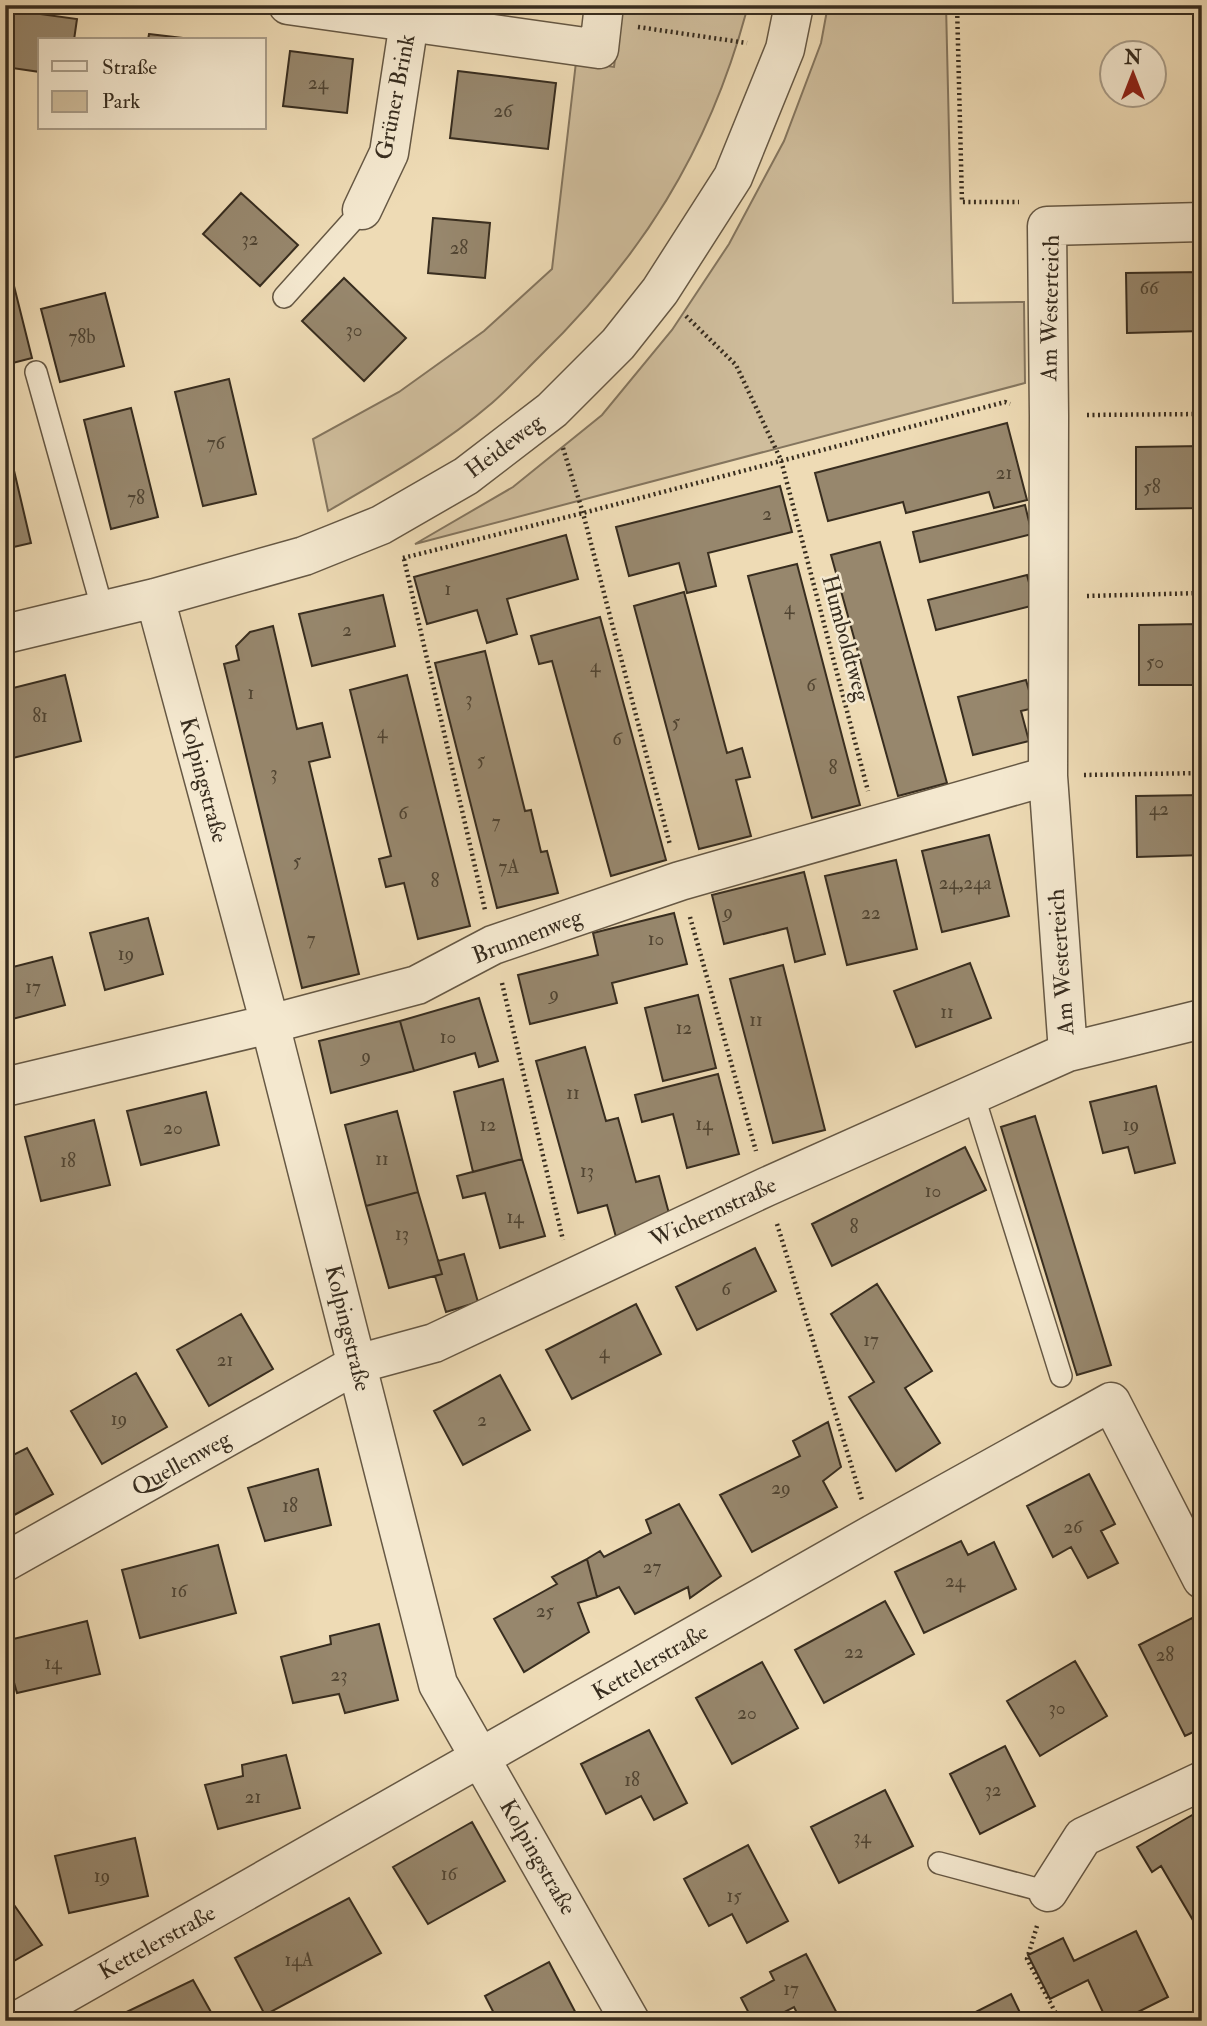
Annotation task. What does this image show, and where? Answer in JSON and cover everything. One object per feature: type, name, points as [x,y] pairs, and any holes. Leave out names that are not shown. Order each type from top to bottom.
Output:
[{"type":"street","name":"Grüner Brink","points":[[288,5],[599,49],[603,14]]},
{"type":"street","name":"Heideweg","points":[[5,634],[155,598],[304,556],[381,525],[466,476],[552,410],[618,344],[660,291],[733,177],[785,49],[794,5]]},
{"type":"street","name":"Grüner Brink","points":[[362,211],[389,153],[409,22]]},
{"type":"street","name":"Am Westerteich","points":[[1202,222],[1047,226],[1048,776],[1068,1052],[1202,1019]]},
{"type":"street","name":"Kolpingstraße","points":[[155,598],[270,1024],[438,1684],[630,2021]]},
{"type":"street","name":"Brunnenweg","points":[[5,1087],[270,1024],[416,985],[505,941],[680,881],[1048,776]]},
{"type":"street","name":"Wichernstraße","points":[[357,1364],[434,1343],[766,1187],[1068,1052]]},
{"type":"street","name":"Quellenweg","points":[[5,1562],[357,1364]]},
{"type":"street","name":"Kettelerstraße","points":[[17,2021],[873,1534],[1111,1402],[1202,1579]]},
{"type":"street","points":[[1048,1892],[1083,1837],[1202,1781]]},
{"type":"lane","points":[[284,298],[362,211]]},
{"type":"lane","points":[[36,372],[103,611]]},
{"type":"lane","points":[[974,1094],[1061,1376]]},
{"type":"lane","points":[[939,1863],[1048,1892]]},
{"type":"path","points":[[957,5],[962,202],[1031,202],[1047,226]]},
{"type":"path","points":[[603,14],[785,49]]},
{"type":"path","name":"Humboldtweg","points":[[660,291],[736,365],[781,460],[877,825]]},
{"type":"path","points":[[381,525],[404,559],[1005,402],[1049,416],[1202,414]]},
{"type":"path","points":[[552,410],[583,513]]},
{"type":"path","points":[[1047,597],[1202,593]]},
{"type":"path","points":[[1048,776],[1202,773]]},
{"type":"path","points":[[766,1187],[873,1534]]},
{"type":"path","points":[[1048,1892],[1027,1959],[1060,2021]]},
{"type":"green space","points":[[622,5],[698,5],[746,13],[730,64],[691,157],[639,242],[609,281],[575,320],[498,398],[433,447],[328,511],[313,439],[399,392],[484,331],[552,269],[576,62],[614,67]]},
{"type":"green space","points":[[828,5],[946,5],[953,303],[1024,302],[1025,383],[415,544],[513,487],[602,415],[672,330],[729,244],[784,141],[821,43]]},
{"type":"building","points":[[11,10],[77,19],[74,38],[38,38],[38,72],[5,67]]},
{"type":"building","points":[[149,34],[183,38],[148,38]]},
{"type":"building","points":[[290,51],[353,59],[347,113],[283,106]]},
{"type":"building","points":[[458,71],[556,83],[548,149],[450,138]]},
{"type":"building","points":[[241,193],[298,245],[260,286],[203,234]]},
{"type":"building","points":[[433,218],[490,223],[485,278],[428,273]]},
{"type":"building","points":[[1202,272],[1202,331],[1127,333],[1126,273]]},
{"type":"building","points":[[344,278],[406,338],[364,381],[302,321]]},
{"type":"building","points":[[14,286],[32,358],[5,365],[5,289]]},
{"type":"building","points":[[105,293],[124,366],[60,382],[41,309]]},
{"type":"building","points":[[229,379],[256,494],[203,506],[175,392]]},
{"type":"building","points":[[131,408],[158,517],[111,529],[84,420]]},
{"type":"building","points":[[1007,423],[1027,500],[994,508],[989,492],[906,513],[903,502],[828,521],[815,473]]},
{"type":"building","points":[[1202,446],[1202,508],[1136,509],[1136,447]]},
{"type":"building","points":[[12,462],[31,543],[5,549],[5,464]]},
{"type":"building","points":[[780,486],[792,532],[708,553],[716,586],[687,593],[679,563],[629,576],[616,527]]},
{"type":"building","points":[[1025,505],[1032,534],[920,562],[913,532]]},
{"type":"building","points":[[566,535],[578,579],[507,599],[517,634],[487,643],[477,610],[427,624],[414,577]]},
{"type":"building","points":[[880,542],[947,783],[898,796],[831,555]]},
{"type":"building","points":[[797,564],[860,805],[812,818],[748,576]]},
{"type":"building","points":[[1027,575],[1035,605],[936,630],[928,600]]},
{"type":"building","points":[[684,592],[727,753],[742,748],[750,777],[736,780],[751,836],[699,849],[634,606]]},
{"type":"building","points":[[383,595],[395,646],[312,666],[299,614]]},
{"type":"building","points":[[600,617],[666,860],[611,876],[552,661],[539,664],[531,636]]},
{"type":"building","points":[[1202,624],[1202,685],[1139,685],[1139,625]]},
{"type":"building","points":[[273,626],[297,729],[322,723],[330,757],[309,762],[359,974],[302,988],[224,664],[239,660],[236,646],[250,632]]},
{"type":"building","points":[[485,651],[525,811],[531,810],[541,852],[547,851],[558,893],[497,908],[435,663]]},
{"type":"building","points":[[65,675],[81,741],[5,760],[5,690]]},
{"type":"building","points":[[407,675],[470,926],[418,939],[404,883],[386,887],[379,859],[391,856],[350,690]]},
{"type":"building","points":[[1026,680],[1034,708],[1021,711],[1029,741],[973,755],[958,697]]},
{"type":"building","points":[[1202,795],[1202,855],[1137,857],[1136,796]]},
{"type":"building","points":[[989,835],[1009,916],[942,932],[922,851]]},
{"type":"building","points":[[896,860],[917,949],[847,965],[825,876]]},
{"type":"building","points":[[804,872],[825,954],[795,962],[787,928],[724,944],[712,895]]},
{"type":"building","points":[[674,913],[687,964],[612,983],[617,1003],[530,1024],[518,975],[598,955],[593,933]]},
{"type":"building","points":[[148,918],[163,974],[105,990],[90,933]]},
{"type":"building","points":[[52,957],[65,1005],[5,1021],[5,969]]},
{"type":"building","points":[[970,963],[991,1018],[916,1047],[894,991]]},
{"type":"building","points":[[783,965],[825,1130],[773,1143],[730,979]]},
{"type":"building","points":[[698,995],[716,1068],[663,1081],[645,1008]]},
{"type":"building","points":[[479,998],[498,1061],[479,1067],[475,1053],[414,1071],[400,1021]]},
{"type":"building","points":[[400,1021],[414,1071],[331,1093],[319,1041]]},
{"type":"building","points":[[585,1047],[606,1121],[618,1118],[636,1182],[659,1176],[671,1221],[616,1237],[607,1205],[578,1213],[536,1061]]},
{"type":"building","points":[[718,1074],[739,1154],[687,1168],[673,1114],[642,1122],[635,1095]]},
{"type":"building","points":[[503,1079],[522,1159],[473,1172],[454,1092]]},
{"type":"building","points":[[1156,1086],[1175,1163],[1135,1173],[1128,1147],[1103,1153],[1090,1102]]},
{"type":"building","points":[[206,1092],[219,1145],[141,1165],[127,1111]]},
{"type":"building","points":[[397,1111],[418,1192],[366,1206],[345,1125]]},
{"type":"building","points":[[1035,1116],[1111,1365],[1077,1375],[1001,1127]]},
{"type":"building","points":[[94,1120],[110,1185],[41,1201],[25,1137]]},
{"type":"building","points":[[965,1147],[986,1190],[832,1266],[812,1224]]},
{"type":"building","points":[[522,1159],[545,1236],[500,1248],[485,1193],[463,1198],[457,1176]]},
{"type":"building","points":[[418,1192],[442,1274],[389,1288],[366,1206]]},
{"type":"building","points":[[755,1248],[776,1291],[697,1330],[676,1287]]},
{"type":"building","points":[[464,1254],[478,1302],[446,1312],[435,1276],[442,1274],[438,1261]]},
{"type":"building","points":[[877,1284],[932,1371],[905,1388],[940,1443],[896,1471],[849,1397],[874,1382],[831,1314]]},
{"type":"building","points":[[636,1304],[661,1354],[572,1399],[546,1350]]},
{"type":"building","points":[[241,1314],[273,1369],[209,1406],[177,1350]]},
{"type":"building","points":[[136,1373],[167,1427],[102,1464],[71,1411]]},
{"type":"building","points":[[500,1375],[530,1430],[463,1465],[434,1411]]},
{"type":"building","points":[[828,1422],[841,1467],[823,1481],[837,1507],[752,1552],[720,1495],[800,1456],[793,1441]]},
{"type":"building","points":[[27,1448],[53,1494],[5,1520],[5,1459]]},
{"type":"building","points":[[318,1469],[331,1525],[265,1541],[248,1488]]},
{"type":"building","points":[[1089,1474],[1115,1524],[1101,1531],[1118,1563],[1088,1578],[1071,1547],[1053,1557],[1027,1506]]},
{"type":"building","points":[[679,1504],[721,1576],[690,1598],[688,1587],[635,1614],[619,1587],[597,1597],[587,1559],[600,1551],[604,1557],[651,1533],[646,1520]]},
{"type":"building","points":[[961,1541],[968,1555],[994,1542],[1016,1589],[924,1633],[895,1572]]},
{"type":"building","points":[[218,1545],[236,1613],[140,1638],[122,1570]]},
{"type":"building","points":[[587,1559],[597,1597],[578,1603],[589,1632],[524,1672],[494,1619],[557,1584],[552,1577]]},
{"type":"building","points":[[885,1601],[914,1654],[824,1703],[795,1650]]},
{"type":"building","points":[[1192,1618],[1202,1638],[1202,1728],[1185,1736],[1139,1645]]},
{"type":"building","points":[[87,1621],[100,1674],[17,1693],[5,1651],[5,1641]]},
{"type":"building","points":[[379,1624],[398,1700],[345,1713],[339,1694],[293,1703],[281,1657],[331,1644],[330,1636]]},
{"type":"building","points":[[1075,1661],[1107,1716],[1040,1756],[1007,1701]]},
{"type":"building","points":[[762,1662],[798,1728],[732,1764],[696,1698]]},
{"type":"building","points":[[649,1730],[687,1803],[654,1820],[641,1796],[606,1814],[581,1764]]},
{"type":"building","points":[[1005,1746],[1035,1806],[980,1834],[950,1774]]},
{"type":"building","points":[[286,1755],[300,1808],[218,1829],[205,1785],[243,1776],[242,1765]]},
{"type":"building","points":[[885,1790],[913,1846],[839,1883],[811,1827]]},
{"type":"building","points":[[1194,1814],[1202,1827],[1202,1924],[1197,1927],[1161,1866],[1152,1872],[1137,1847]]},
{"type":"building","points":[[472,1822],[505,1881],[428,1924],[393,1867]]},
{"type":"building","points":[[135,1838],[148,1896],[69,1913],[55,1856]]},
{"type":"building","points":[[748,1845],[788,1921],[747,1943],[732,1914],[709,1926],[684,1879]]},
{"type":"building","points":[[5,1892],[42,1945],[5,1966]]},
{"type":"building","points":[[349,1898],[381,1953],[265,2015],[235,1958]]},
{"type":"building","points":[[1136,1931],[1168,1997],[1120,2021],[1107,2021],[1088,1980],[1050,1999],[1028,1955],[1063,1938],[1074,1961]]},
{"type":"building","points":[[806,1954],[841,2021],[801,2021],[794,2007],[767,2021],[753,2021],[741,1998],[774,1980],[770,1972]]},
{"type":"building","points":[[549,1962],[580,2021],[498,2021],[485,1996]]},
{"type":"building","points":[[193,1980],[216,2021],[118,2021],[116,2017]]},
{"type":"building","points":[[1011,1994],[1024,2021],[958,2021]]}]
